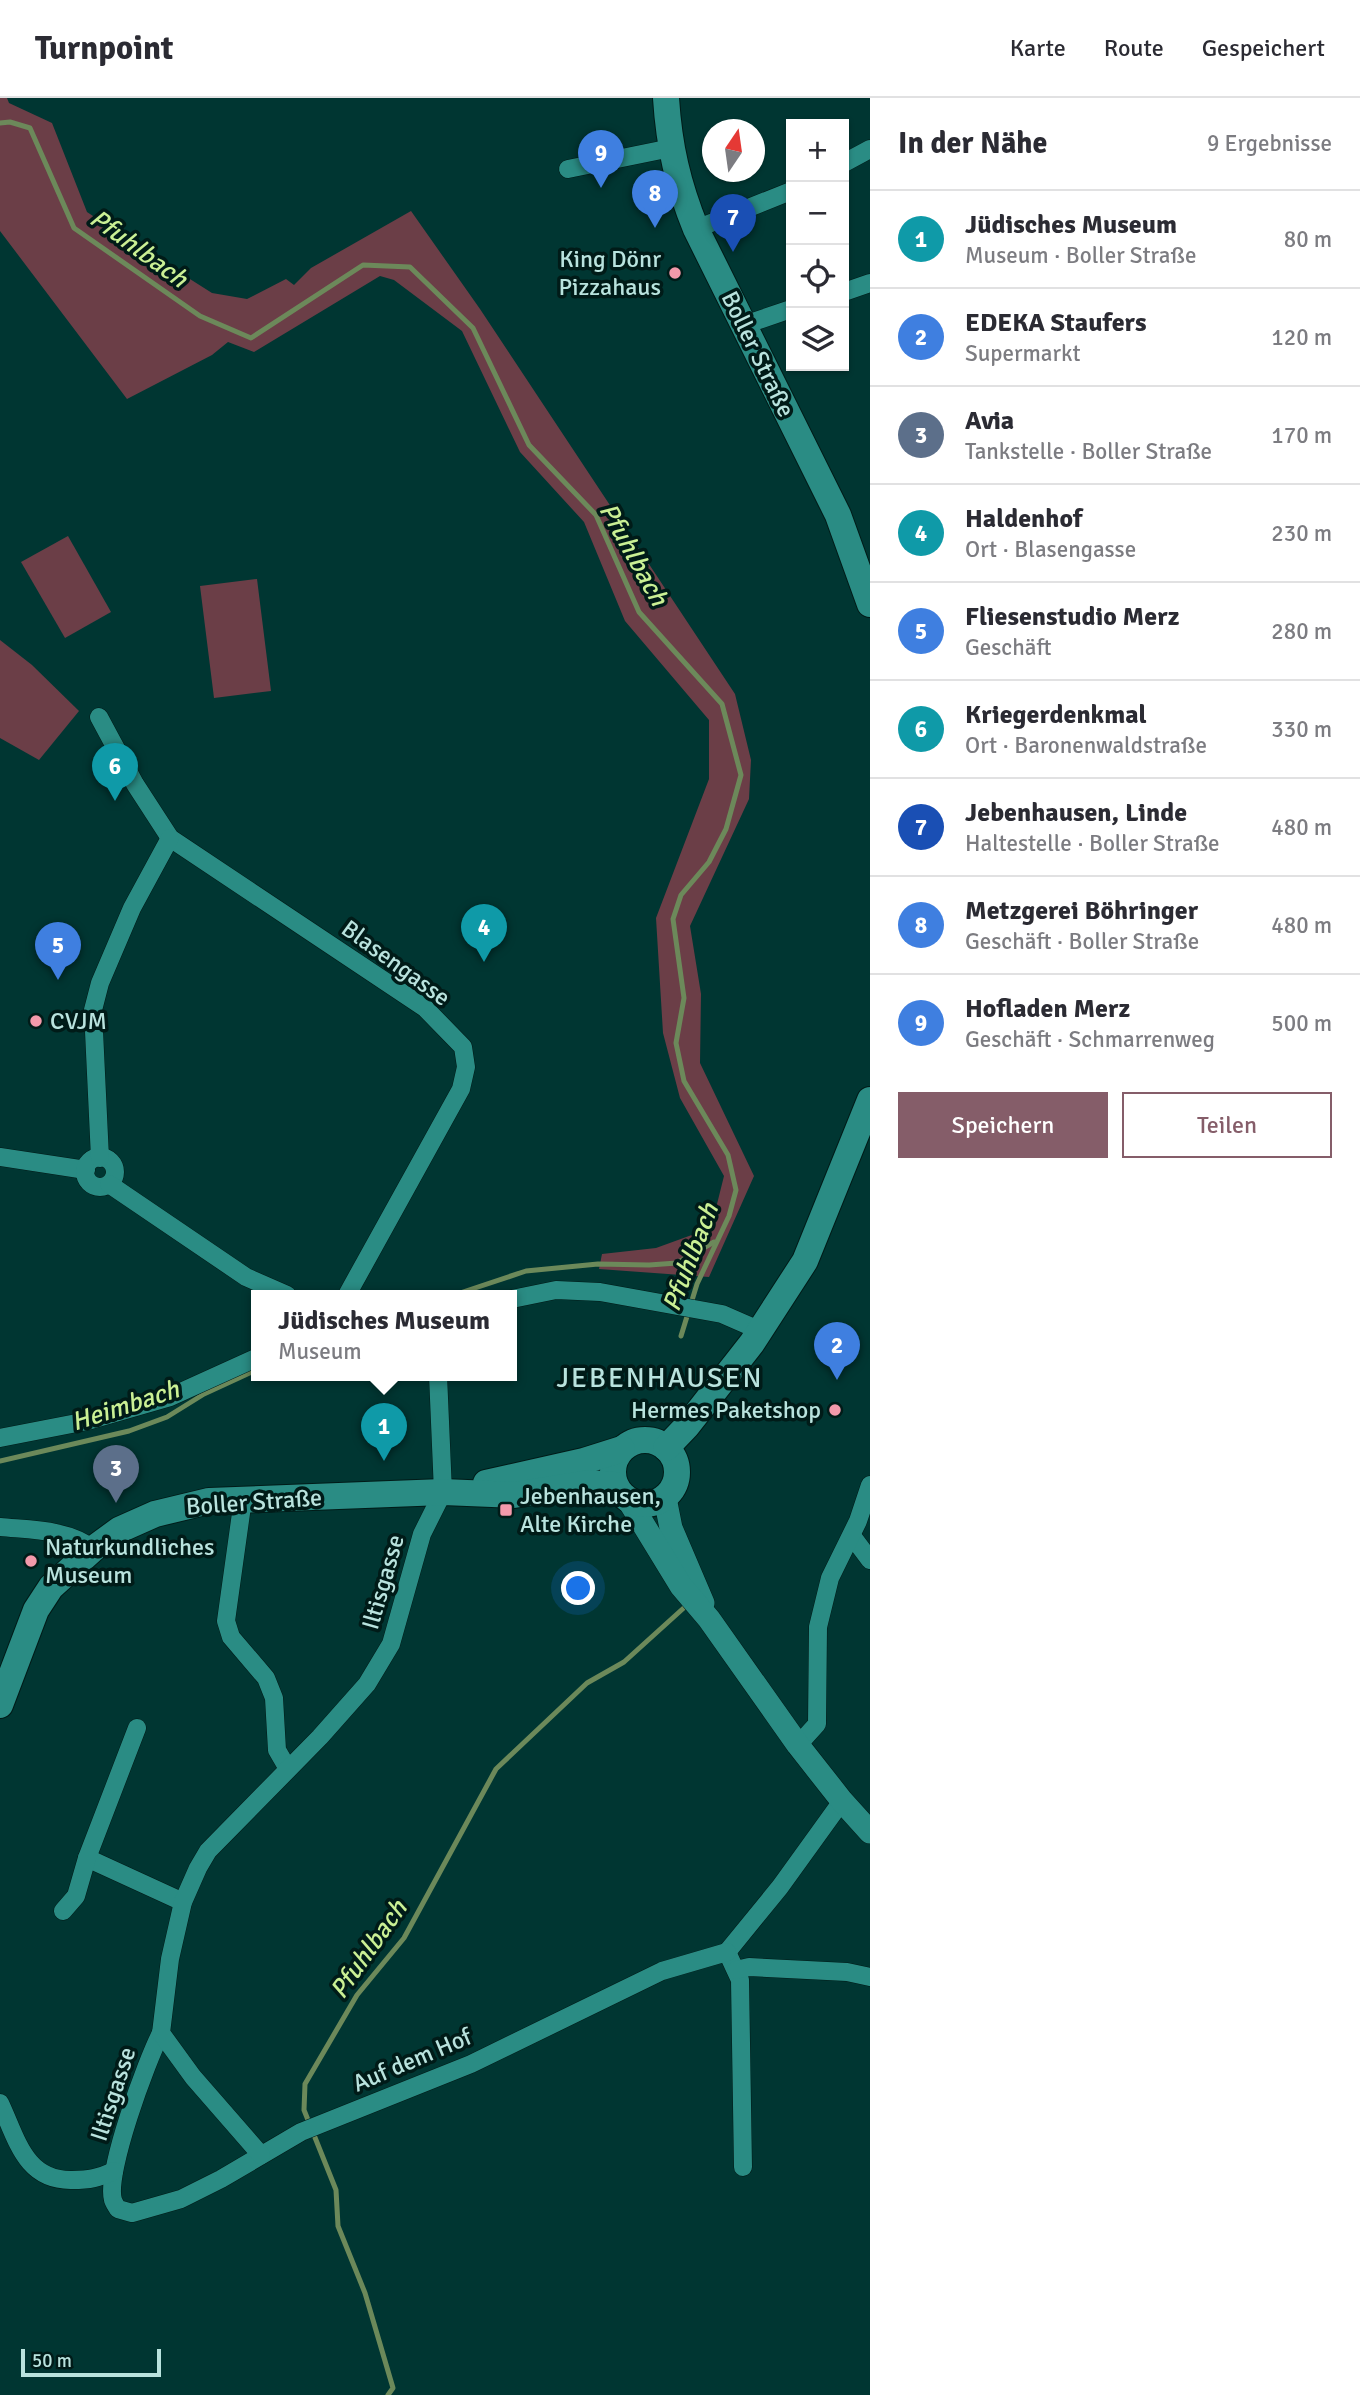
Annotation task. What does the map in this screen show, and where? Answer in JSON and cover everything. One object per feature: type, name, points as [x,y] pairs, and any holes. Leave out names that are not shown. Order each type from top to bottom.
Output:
[{"type":"main road","name":"Boller Straße","points":[[666,98],[671,148],[681,193],[696,229],[838,515],[870,604]]},
{"type":"main road","points":[[666,1448],[687,1426],[761,1331],[805,1261],[863,1144],[870,1100]]},
{"type":"main road","points":[[639,1440],[649,1440],[666,1448],[673,1456],[677,1476],[671,1492],[665,1498],[647,1505],[622,1493],[612,1466],[622,1449],[639,1440]]},
{"type":"main road","name":"Boller Straße","points":[[443,1492],[584,1461],[622,1449]]},
{"type":"main road","name":"Boller Straße","points":[[0,1705],[36,1610],[60,1576],[119,1530],[155,1514],[209,1501],[443,1492],[514,1495],[589,1483],[622,1493]]},
{"type":"street","points":[[568,169],[671,148]]},
{"type":"street","points":[[849,160],[870,149]]},
{"type":"street","points":[[696,229],[786,193]]},
{"type":"street","points":[[849,290],[870,283]]},
{"type":"street","points":[[744,325],[786,311]]},
{"type":"street","points":[[99,718],[135,784],[170,838],[132,908],[100,983],[93,1010],[100,1158]]},
{"type":"street","name":"Blasengasse","points":[[170,838],[425,1008],[463,1047],[466,1067],[461,1089],[350,1290]]},
{"type":"street","points":[[0,1157],[86,1170]]},
{"type":"street","points":[[100,1158],[108,1160],[114,1167],[115,1176],[109,1184],[101,1187],[91,1184],[86,1175],[90,1161],[100,1158]]},
{"type":"street","points":[[109,1184],[246,1277],[276,1290]]},
{"type":"street","points":[[517,1298],[545,1292],[578,1290],[722,1314],[761,1331]]},
{"type":"street","points":[[0,1438],[87,1420],[170,1397],[251,1360]]},
{"type":"street","name":"Iltisgasse","points":[[118,2210],[112,2199],[114,2171],[138,2085],[161,2033],[170,1959],[183,1902],[208,1851],[320,1737],[367,1684],[391,1644],[422,1534],[443,1492],[438,1381]]},
{"type":"street","points":[[799,1745],[817,1724],[818,1627],[830,1578],[839,1556],[852,1536],[870,1485]]},
{"type":"street","points":[[622,1493],[681,1587],[709,1619],[842,1801],[870,1832]]},
{"type":"street","points":[[665,1498],[671,1528],[709,1619]]},
{"type":"street","points":[[243,1499],[226,1622],[232,1637],[266,1678],[274,1698],[277,1750],[288,1769]]},
{"type":"street","points":[[0,1527],[57,1534],[84,1542],[93,1549]]},
{"type":"street","points":[[852,1536],[870,1560]]},
{"type":"street","points":[[63,1911],[76,1896],[87,1858],[137,1728]]},
{"type":"street","points":[[743,2167],[740,1980],[727,1952],[780,1887],[842,1801]]},
{"type":"street","points":[[87,1858],[183,1902]]},
{"type":"street","name":"Auf dem Hof","points":[[118,2210],[132,2213],[181,2199],[301,2132],[471,2064],[662,1971],[727,1952]]},
{"type":"street","points":[[736,1970],[750,1967],[847,1972],[870,1977]]},
{"type":"street","name":"Iltisgasse","points":[[161,2033],[193,2077],[261,2155]]},
{"type":"street","name":"Iltisgasse","points":[[0,2103],[27,2160],[41,2174],[56,2181],[93,2180],[114,2171]]},
{"type":"shaded area","points":[[0,98],[7,98],[9,103],[52,123],[87,212],[212,293],[247,299],[286,279],[294,285],[311,268],[411,211],[480,309],[735,694],[751,760],[749,799],[690,926],[701,994],[700,1063],[754,1176],[709,1277],[599,1269],[602,1254],[656,1248],[711,1228],[724,1176],[680,1098],[663,1033],[656,918],[709,779],[709,720],[625,621],[584,522],[520,452],[462,331],[394,280],[380,276],[254,352],[228,342],[212,355],[127,399],[0,231]]},
{"type":"shaded area","points":[[68,536],[111,612],[65,638],[21,562]]},
{"type":"shaded area","points":[[257,579],[271,691],[214,698],[200,586]]},
{"type":"shaded area","points":[[0,640],[32,665],[79,711],[39,760],[0,738]]},
{"type":"waterway","name":"Pfuhlbach","points":[[0,123],[10,122],[30,128],[74,228],[200,316],[251,338],[363,265],[410,267],[473,328],[529,445],[596,515],[639,612],[722,704],[741,775],[726,829],[709,862],[681,895],[673,919],[684,998],[676,1043],[684,1081],[728,1155],[736,1190],[729,1216],[697,1284],[681,1336]]},
{"type":"waterway","name":"Heimbach","points":[[469,1290],[526,1271],[598,1264],[677,1263],[714,1242]]},
{"type":"waterway","name":"Heimbach","points":[[0,1461],[129,1431],[167,1417],[204,1394],[251,1372]]},
{"type":"waterway","name":"Pfuhlbach","points":[[388,2395],[393,2388],[365,2293],[338,2226],[336,2190],[304,2110],[305,2084],[357,1995],[404,1938],[496,1769],[587,1683],[624,1662],[687,1605]]},
{"type":"place","name":"Hofladen Merz","points":[[601,188]]},
{"type":"place","name":"Metzgerei Böhringer","points":[[655,228]]},
{"type":"place","name":"Jebenhausen, Linde","points":[[733,252]]},
{"type":"place","name":"King Dönr Pizzahaus","points":[[675,273]]},
{"type":"place","name":"Kriegerdenkmal","points":[[115,801]]},
{"type":"place","name":"Haldenhof","points":[[484,962]]},
{"type":"place","name":"Fliesenstudio Merz","points":[[58,980]]},
{"type":"place","name":"CVJM","points":[[36,1021]]},
{"type":"place","name":"EDEKA Staufers","points":[[837,1380]]},
{"type":"place","name":"Hermes Paketshop","points":[[835,1410]]},
{"type":"place","name":"Jüdisches Museum","points":[[384,1461]]},
{"type":"place","name":"Avia","points":[[116,1503]]},
{"type":"place","name":"Jebenhausen, Alte Kirche","points":[[506,1510]]},
{"type":"place","name":"Naturkundliches Museum","points":[[31,1561]]},
{"type":"district","name":"JEBENHAUSEN","points":[[660,1377]]}]
